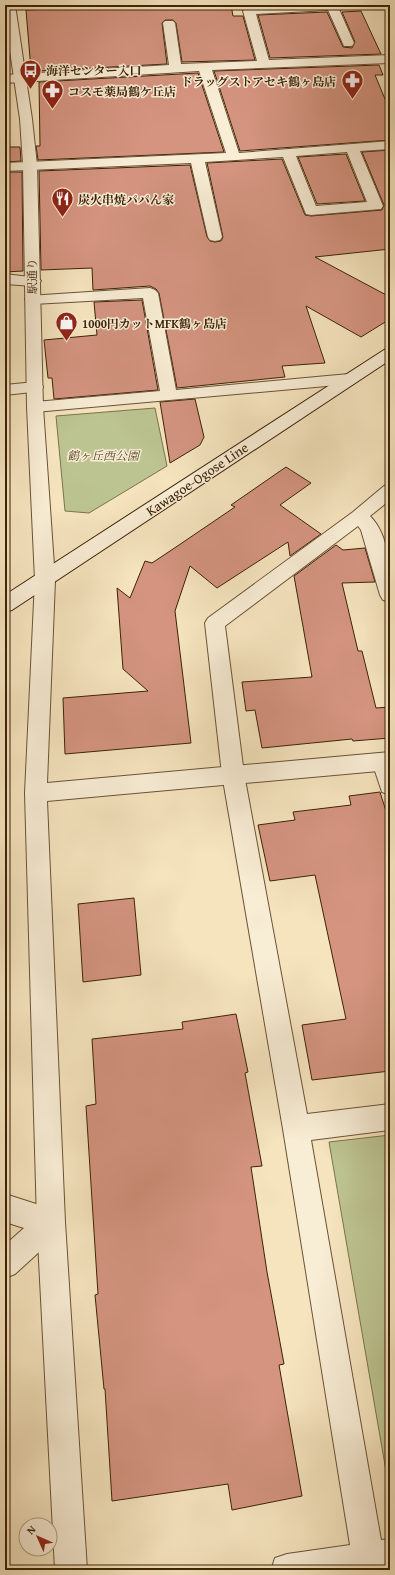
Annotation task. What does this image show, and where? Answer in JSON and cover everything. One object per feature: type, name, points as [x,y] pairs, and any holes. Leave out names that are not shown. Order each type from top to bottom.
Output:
[{"type":"street","name":"駅通り","points":[[9,5],[12,79],[26,119],[30,165],[35,407],[45,580],[36,793],[51,1222],[70,1570]]},
{"type":"street","points":[[264,64],[249,11],[354,5]]},
{"type":"street","points":[[332,6],[348,43]]},
{"type":"street","points":[[169,23],[176,68]]},
{"type":"street","points":[[12,79],[204,66],[390,59]]},
{"type":"street","points":[[204,66],[234,157]]},
{"type":"street","points":[[5,167],[234,157],[390,145]]},
{"type":"street","points":[[288,153],[311,211],[376,206],[352,148]]},
{"type":"street","points":[[197,159],[215,237]]},
{"type":"street","points":[[5,279],[33,281]]},
{"type":"street","points":[[33,300],[150,293],[169,396]]},
{"type":"street","name":"Kawagoe-Ogose Line","points":[[5,605],[390,353]]},
{"type":"street","points":[[35,407],[349,379]]},
{"type":"street","points":[[5,390],[35,387]]},
{"type":"street","points":[[288,1570],[376,1561],[296,1129],[234,774],[215,623],[359,516],[390,490]]},
{"type":"street","points":[[359,516],[370,527],[390,594]]},
{"type":"street","points":[[36,793],[234,774],[387,762],[390,786]]},
{"type":"street","points":[[296,1129],[390,1117]]},
{"type":"street","points":[[5,1208],[51,1222]]},
{"type":"street","points":[[5,1264],[51,1222]]},
{"type":"green space","name":"鶴ヶ丘西公園","points":[[155,408],[167,466],[89,513],[65,511],[56,416]]},
{"type":"green space","points":[[390,1135],[390,1494],[329,1142]]},
{"type":"building","points":[[128,5],[231,5],[233,16],[243,16],[255,60],[182,62],[176,23],[173,20],[165,20],[162,23],[167,64],[38,71],[38,69],[31,70],[26,10]]},
{"type":"building","points":[[361,11],[381,54],[270,58],[258,15],[327,12],[343,47],[352,48],[355,42],[342,12]]},
{"type":"building","points":[[379,65],[383,75],[375,75],[390,111],[390,140],[240,151],[214,71]]},
{"type":"building","points":[[198,73],[224,152],[38,160],[36,146],[40,146],[39,82]]},
{"type":"building","points":[[5,147],[20,147],[21,161],[5,162]]},
{"type":"building","points":[[390,150],[390,249],[315,257],[390,297],[390,319],[361,337],[306,306],[325,363],[282,366],[285,377],[177,388],[159,293],[156,289],[150,286],[93,290],[92,268],[41,270],[39,171],[190,165],[207,237],[210,241],[215,242],[221,241],[223,237],[207,163],[282,159],[305,215],[311,216],[382,210],[384,205],[362,152]]},
{"type":"building","points":[[346,154],[365,201],[317,204],[298,157]]},
{"type":"building","points":[[5,172],[22,172],[23,271],[5,272]]},
{"type":"building","points":[[142,300],[158,390],[54,399],[52,378],[48,378],[44,340],[97,335],[94,302]]},
{"type":"building","points":[[195,399],[204,437],[200,445],[170,463],[160,402]]},
{"type":"building","points":[[286,467],[311,483],[280,505],[321,534],[290,556],[288,542],[217,588],[190,566],[175,611],[191,743],[65,754],[63,698],[148,691],[123,669],[117,588],[130,598],[145,561],[152,563],[176,547],[235,507],[231,505]]},
{"type":"building","points":[[336,545],[343,550],[365,548],[375,582],[342,583],[358,651],[362,651],[376,708],[390,707],[390,738],[353,741],[352,739],[262,748],[255,710],[246,711],[242,682],[312,677],[294,576]]},
{"type":"building","points":[[380,792],[390,824],[390,1071],[312,1080],[302,1025],[346,1019],[315,875],[270,881],[258,825],[295,820],[293,812],[351,805],[349,796]]},
{"type":"building","points":[[134,898],[141,975],[83,982],[78,904]]},
{"type":"building","points":[[236,1014],[248,1072],[245,1073],[262,1166],[251,1167],[267,1272],[284,1364],[279,1365],[302,1496],[232,1510],[228,1484],[112,1501],[105,1389],[95,1295],[98,1294],[86,1106],[96,1104],[92,1039],[183,1029],[182,1022]]},
{"type":"place","name":"海洋センター入口","points":[[30,90]]},
{"type":"place","name":"ドラッグストアセキ鶴ヶ島店","points":[[352,100]]},
{"type":"place","name":"コスモ薬局鶴ケ丘店","points":[[53,110]]},
{"type":"place","name":"炭火串焼パパん家","points":[[63,218]]},
{"type":"place","name":"1000円カットMFK鶴ヶ島店","points":[[66,342]]}]
